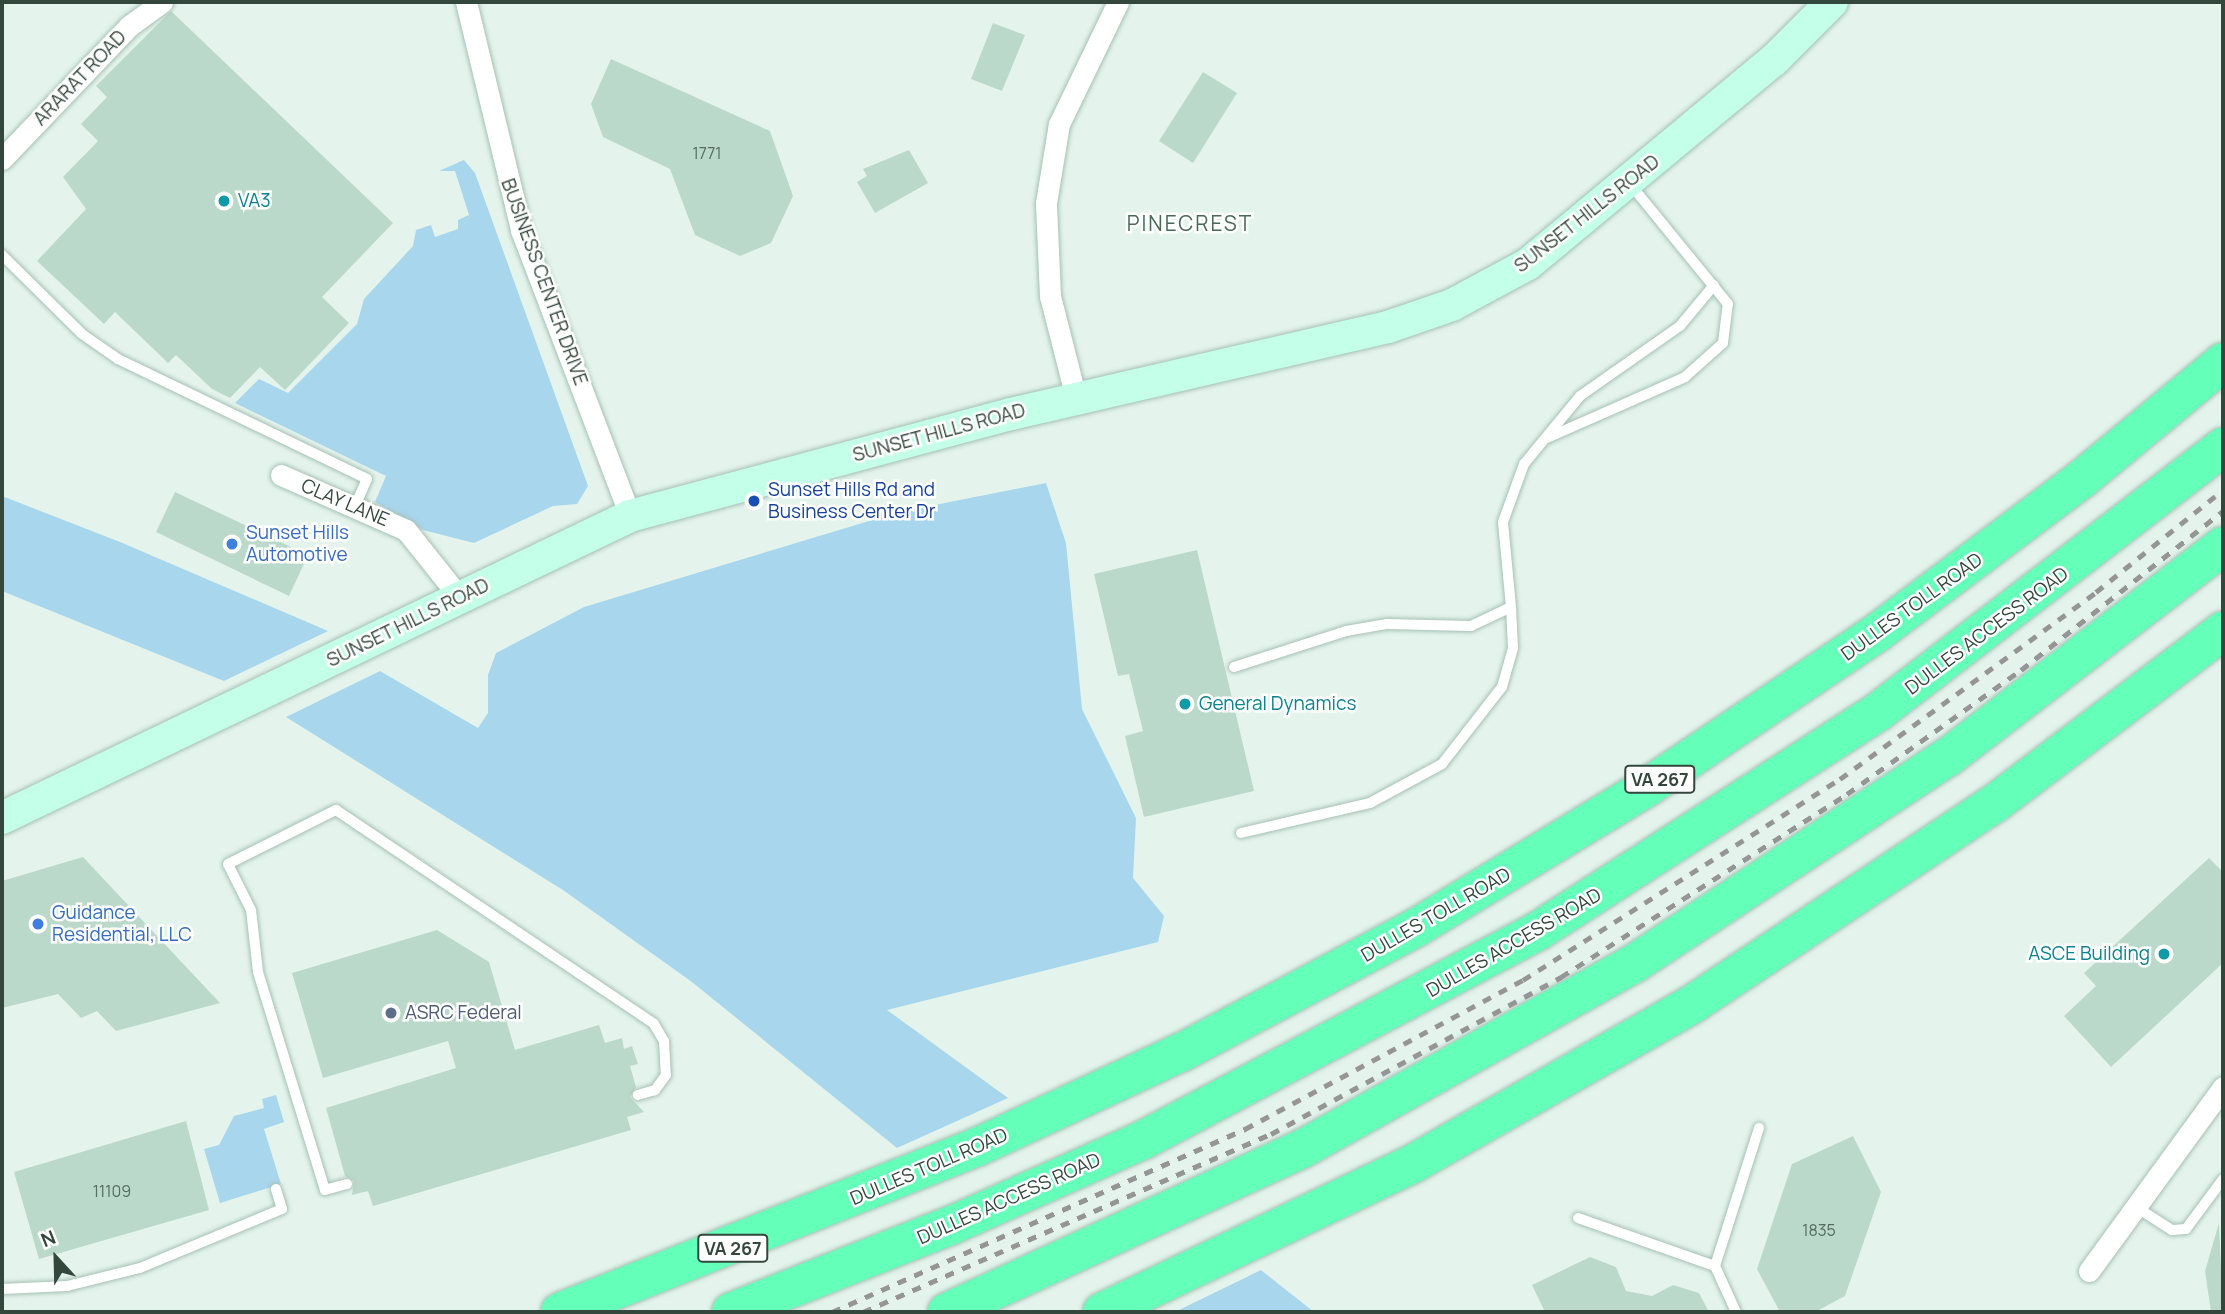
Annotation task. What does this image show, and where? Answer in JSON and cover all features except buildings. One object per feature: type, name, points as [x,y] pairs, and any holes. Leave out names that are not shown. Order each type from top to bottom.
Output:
[{"type":"highway","name":"DULLES TOLL ROAD","points":[[560,1312],[904,1179],[1046,1116],[1305,989],[1646,788],[1983,555],[2223,362]]},
{"type":"highway","name":"DULLES ACCESS ROAD","points":[[731,1312],[964,1220],[1107,1156],[1425,995],[1707,826],[1996,628],[2223,447]]},
{"type":"highway","points":[[947,1312],[1041,1273],[1182,1207],[1503,1041],[1759,886],[2017,707],[2223,546]]},
{"type":"highway","points":[[1103,1312],[1249,1245],[1497,1118],[1737,976],[1994,804],[2223,631]]},
{"type":"main road","name":"SUNSET HILLS ROAD","points":[[2,818],[631,516],[1076,398],[1362,334],[1452,305],[1528,264],[1774,60],[1832,2]]},
{"type":"street","name":"ARARAT ROAD","points":[[2,159],[129,26],[162,2]]},
{"type":"street","name":"BUSINESS CENTER DRIVE","points":[[466,2],[521,230],[631,516]]},
{"type":"street","points":[[1076,398],[1050,296],[1046,203],[1059,124],[1118,2]]},
{"type":"street","name":"CLAY LANE","points":[[281,475],[406,530],[460,598]]},
{"type":"street","points":[[2089,1271],[2223,1087]]},
{"type":"lane","points":[[1545,439],[1707,362],[1723,343],[1728,323],[1728,304],[1628,183]]},
{"type":"lane","points":[[2,255],[82,334],[118,359],[367,479],[355,506]]},
{"type":"lane","points":[[1241,833],[1370,803],[1442,765],[1502,687],[1513,648],[1503,522],[1510,492],[1545,439],[1580,396],[1680,326],[1714,285]]},
{"type":"lane","points":[[1234,667],[1346,631],[1387,624],[1471,626],[1511,607]]},
{"type":"lane","points":[[348,1184],[325,1190],[258,972],[251,910],[228,864],[336,810],[654,1024],[664,1041],[666,1075],[655,1090],[638,1095]]},
{"type":"lane","points":[[1736,1312],[1715,1266],[1759,1128]]},
{"type":"lane","points":[[2136,1207],[2172,1230],[2186,1229],[2223,1180]]},
{"type":"lane","points":[[2,1289],[67,1286],[139,1268],[282,1209],[276,1189]]},
{"type":"lane","points":[[1578,1218],[1715,1266]]},
{"type":"shaded area","points":[[464,160],[475,173],[588,486],[577,504],[553,506],[474,543],[423,530],[375,502],[386,476],[235,403],[259,379],[288,393],[357,324],[364,299],[413,246],[416,230],[431,225],[435,237],[458,229],[458,220],[469,215],[455,171],[439,171]]},
{"type":"shaded area","points":[[1046,483],[1066,543],[1082,709],[1136,818],[1133,878],[1164,916],[1158,942],[887,1010],[1008,1098],[897,1148],[692,982],[563,890],[286,717],[380,671],[478,728],[488,713],[488,675],[496,653],[584,607],[899,512]]},
{"type":"shaded area","points":[[2,496],[120,542],[328,631],[224,681],[2,591]]},
{"type":"shaded area","points":[[276,1095],[284,1122],[264,1129],[281,1184],[220,1203],[204,1149],[219,1145],[234,1116],[264,1108],[262,1099]]},
{"type":"shaded area","points":[[1261,1270],[1314,1312],[1175,1312]]},
{"type":"railway","points":[[832,1312],[1245,1129],[1523,980],[1840,779],[2096,592],[2223,490]]},
{"type":"railway","points":[[863,1312],[1271,1134],[1561,977],[1847,794],[2021,670],[2223,511]]},
{"type":"place","name":"VA3","points":[[224,201]]},
{"type":"place","name":"Sunset Hills Rd and Business Center Dr","points":[[754,501]]},
{"type":"place","name":"Sunset Hills Automotive","points":[[232,544]]},
{"type":"place","name":"General Dynamics","points":[[1185,704]]},
{"type":"place","name":"Guidance Residential, LLC","points":[[38,924]]},
{"type":"place","name":"ASCE Building","points":[[2164,954]]},
{"type":"place","name":"ASRC Federal","points":[[391,1013]]},
{"type":"district","name":"PINECREST","points":[[1190,223]]}]
